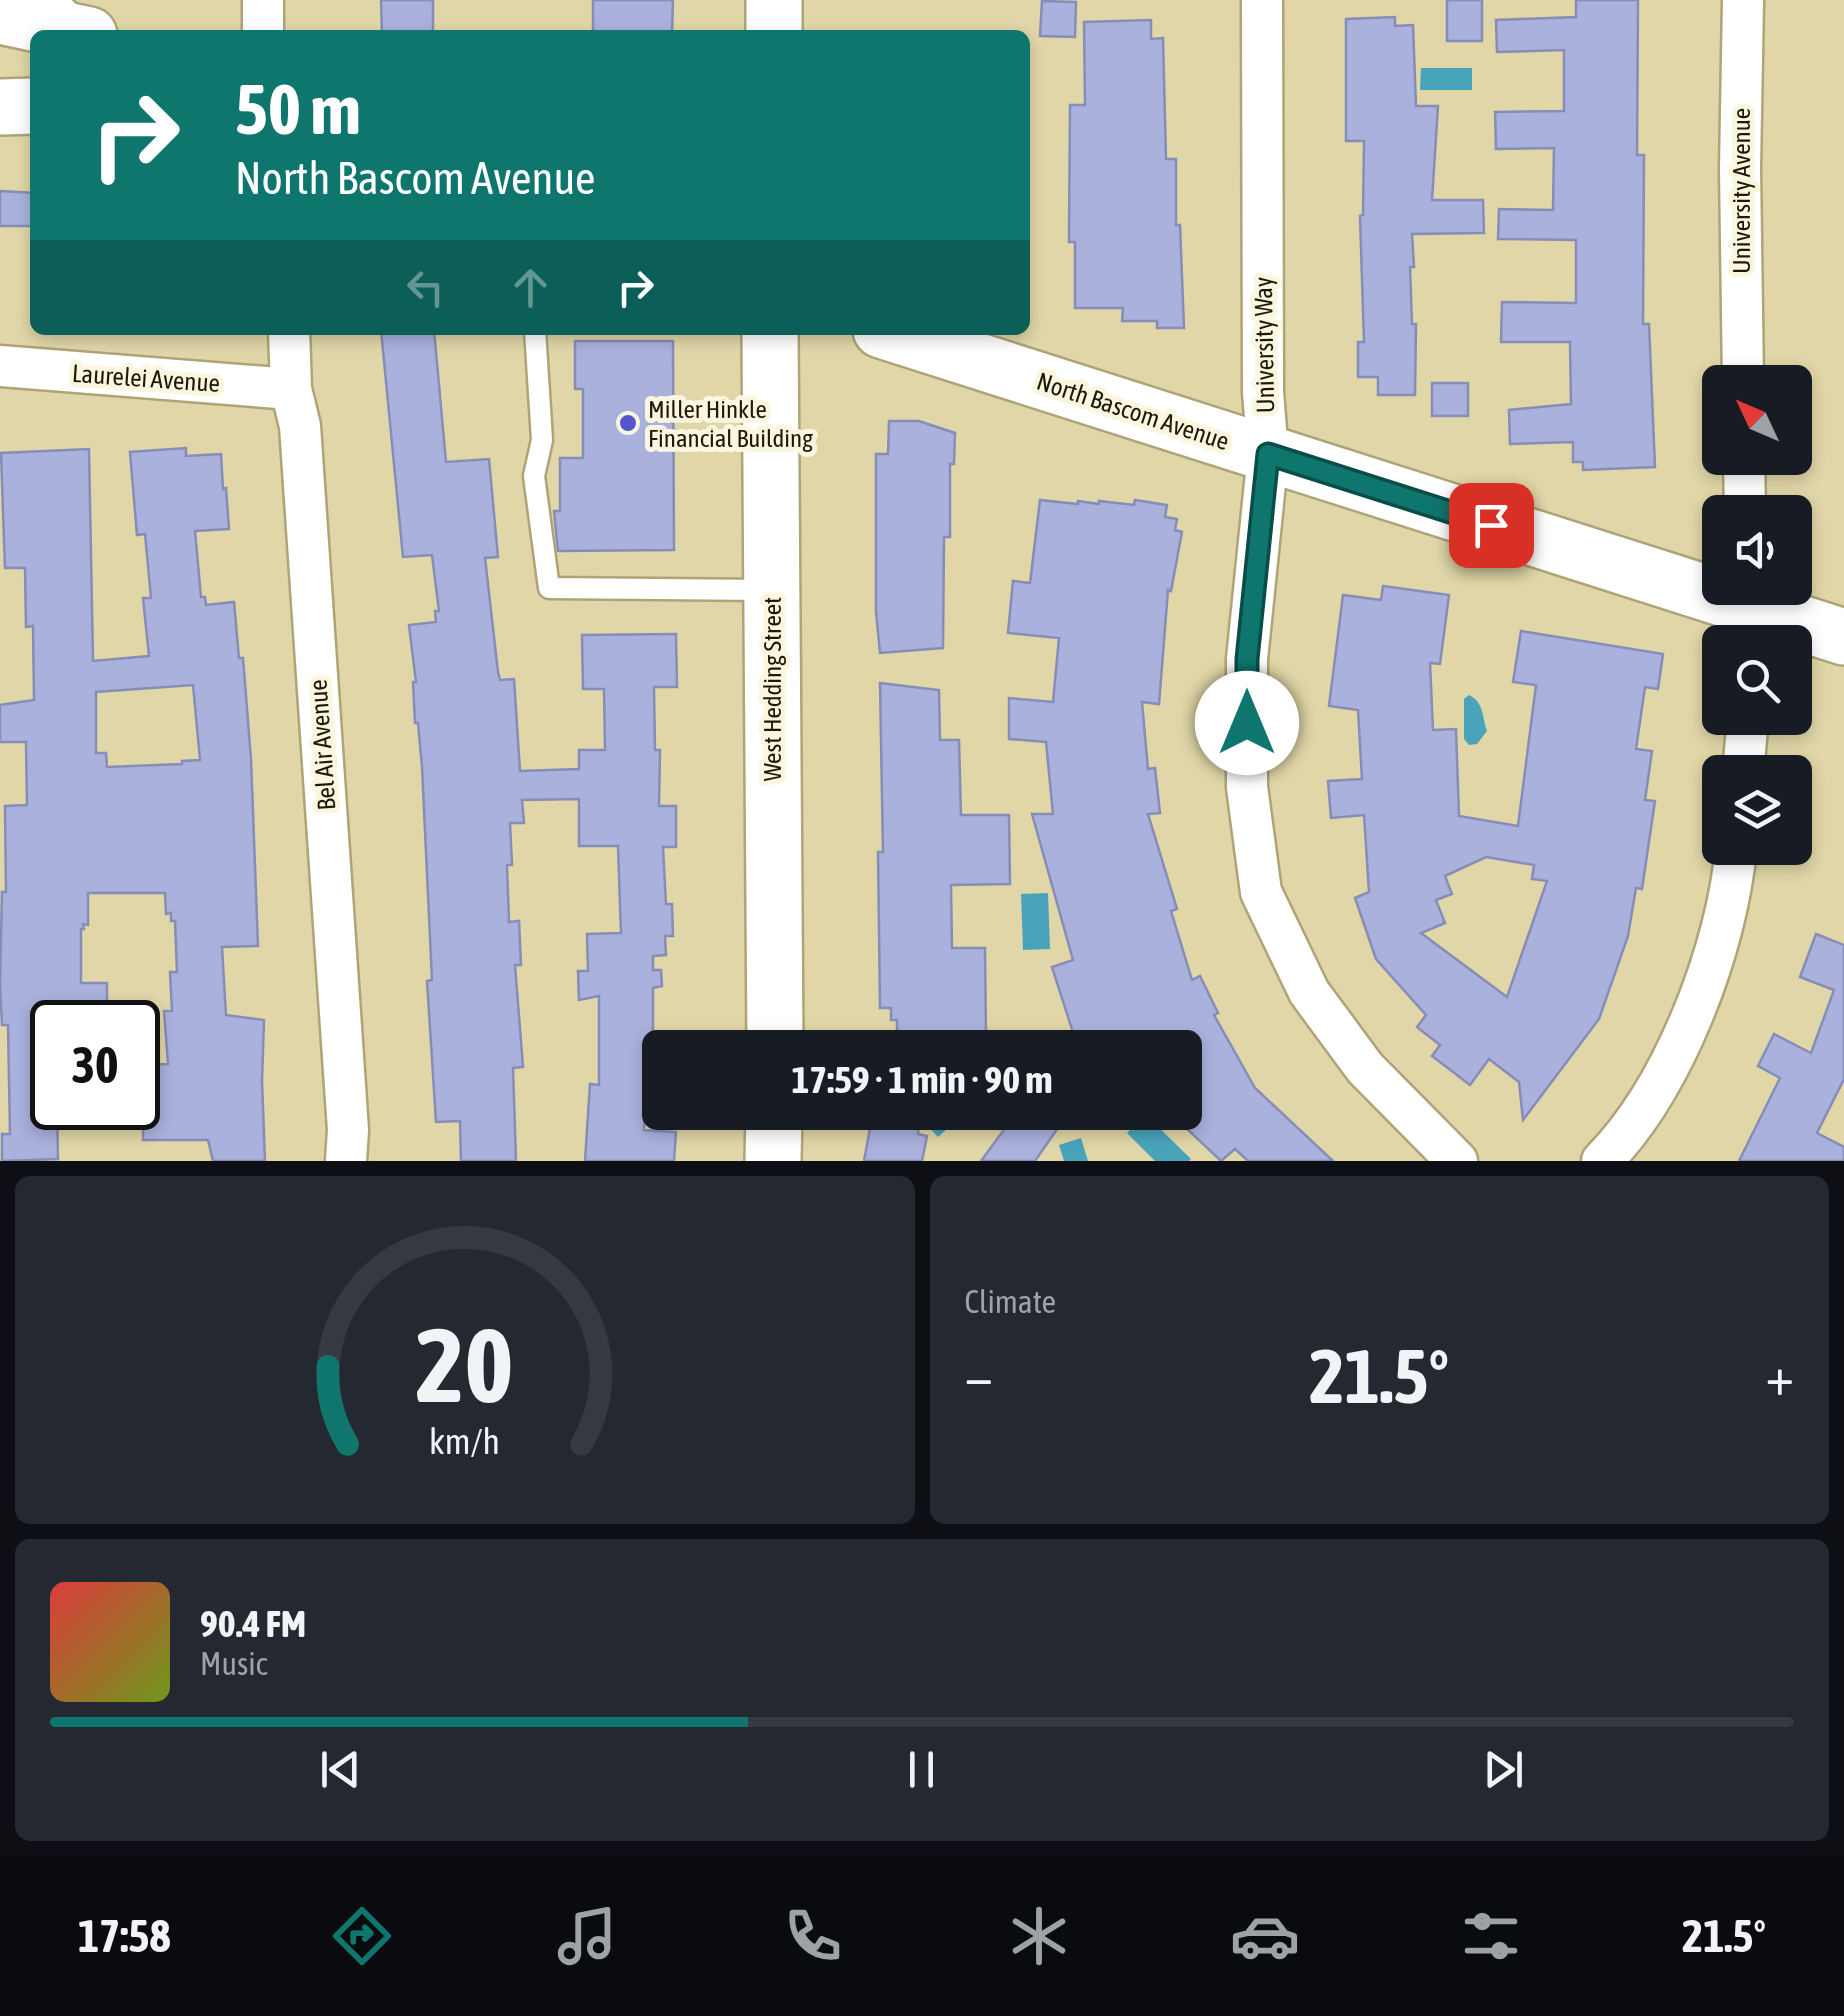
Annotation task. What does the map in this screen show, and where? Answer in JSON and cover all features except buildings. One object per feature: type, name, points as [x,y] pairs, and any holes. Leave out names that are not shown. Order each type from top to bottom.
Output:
[{"type":"main road","points":[[774,0],[774,30]]},
{"type":"main road","points":[[0,16],[60,21]]},
{"type":"main road","points":[[0,85],[30,91]]},
{"type":"main road","points":[[0,107],[30,106]]},
{"type":"main road","name":"West Hedding Street","points":[[770,335],[775,1030]]},
{"type":"main road","name":"North Bascom Avenue","points":[[902,335],[981,354],[1268,454],[1751,613],[1844,636]]},
{"type":"main road","points":[[773,1161],[774,1130]]},
{"type":"street","points":[[263,0],[263,30]]},
{"type":"street","name":"University Way","points":[[1262,0],[1263,392],[1268,454],[1247,659],[1247,787],[1261,892],[1309,992],[1365,1068],[1457,1161]]},
{"type":"street","name":"University Avenue","points":[[1743,0],[1743,365]]},
{"type":"street","name":"Bel Air Avenue","points":[[289,335],[292,389],[301,445],[348,1130],[346,1161]]},
{"type":"street","name":"Laurelei Avenue","points":[[0,366],[292,389]]},
{"type":"street","points":[[1602,1161],[1623,1140],[1684,1037],[1716,953],[1735,865]]},
{"type":"lane","points":[[535,335],[542,440],[534,476],[548,588],[771,590]]},
{"type":"water","points":[[1421,68],[1472,68],[1472,90],[1420,90]]},
{"type":"water","points":[[1469,695],[1480,706],[1487,731],[1477,744],[1469,745],[1464,739],[1464,699]]},
{"type":"water","points":[[1048,893],[1050,949],[1023,950],[1021,894]]},
{"type":"water","points":[[1161,1130],[1191,1159],[1155,1161],[1127,1133]]},
{"type":"water","points":[[1081,1138],[1088,1161],[1064,1161],[1059,1145]]},
{"type":"place","name":"Miller Hinkle Financial Building","points":[[628,423]]},
{"type":"route","points":[[1247,723],[1247,659],[1268,454],[1491,525]]}]
